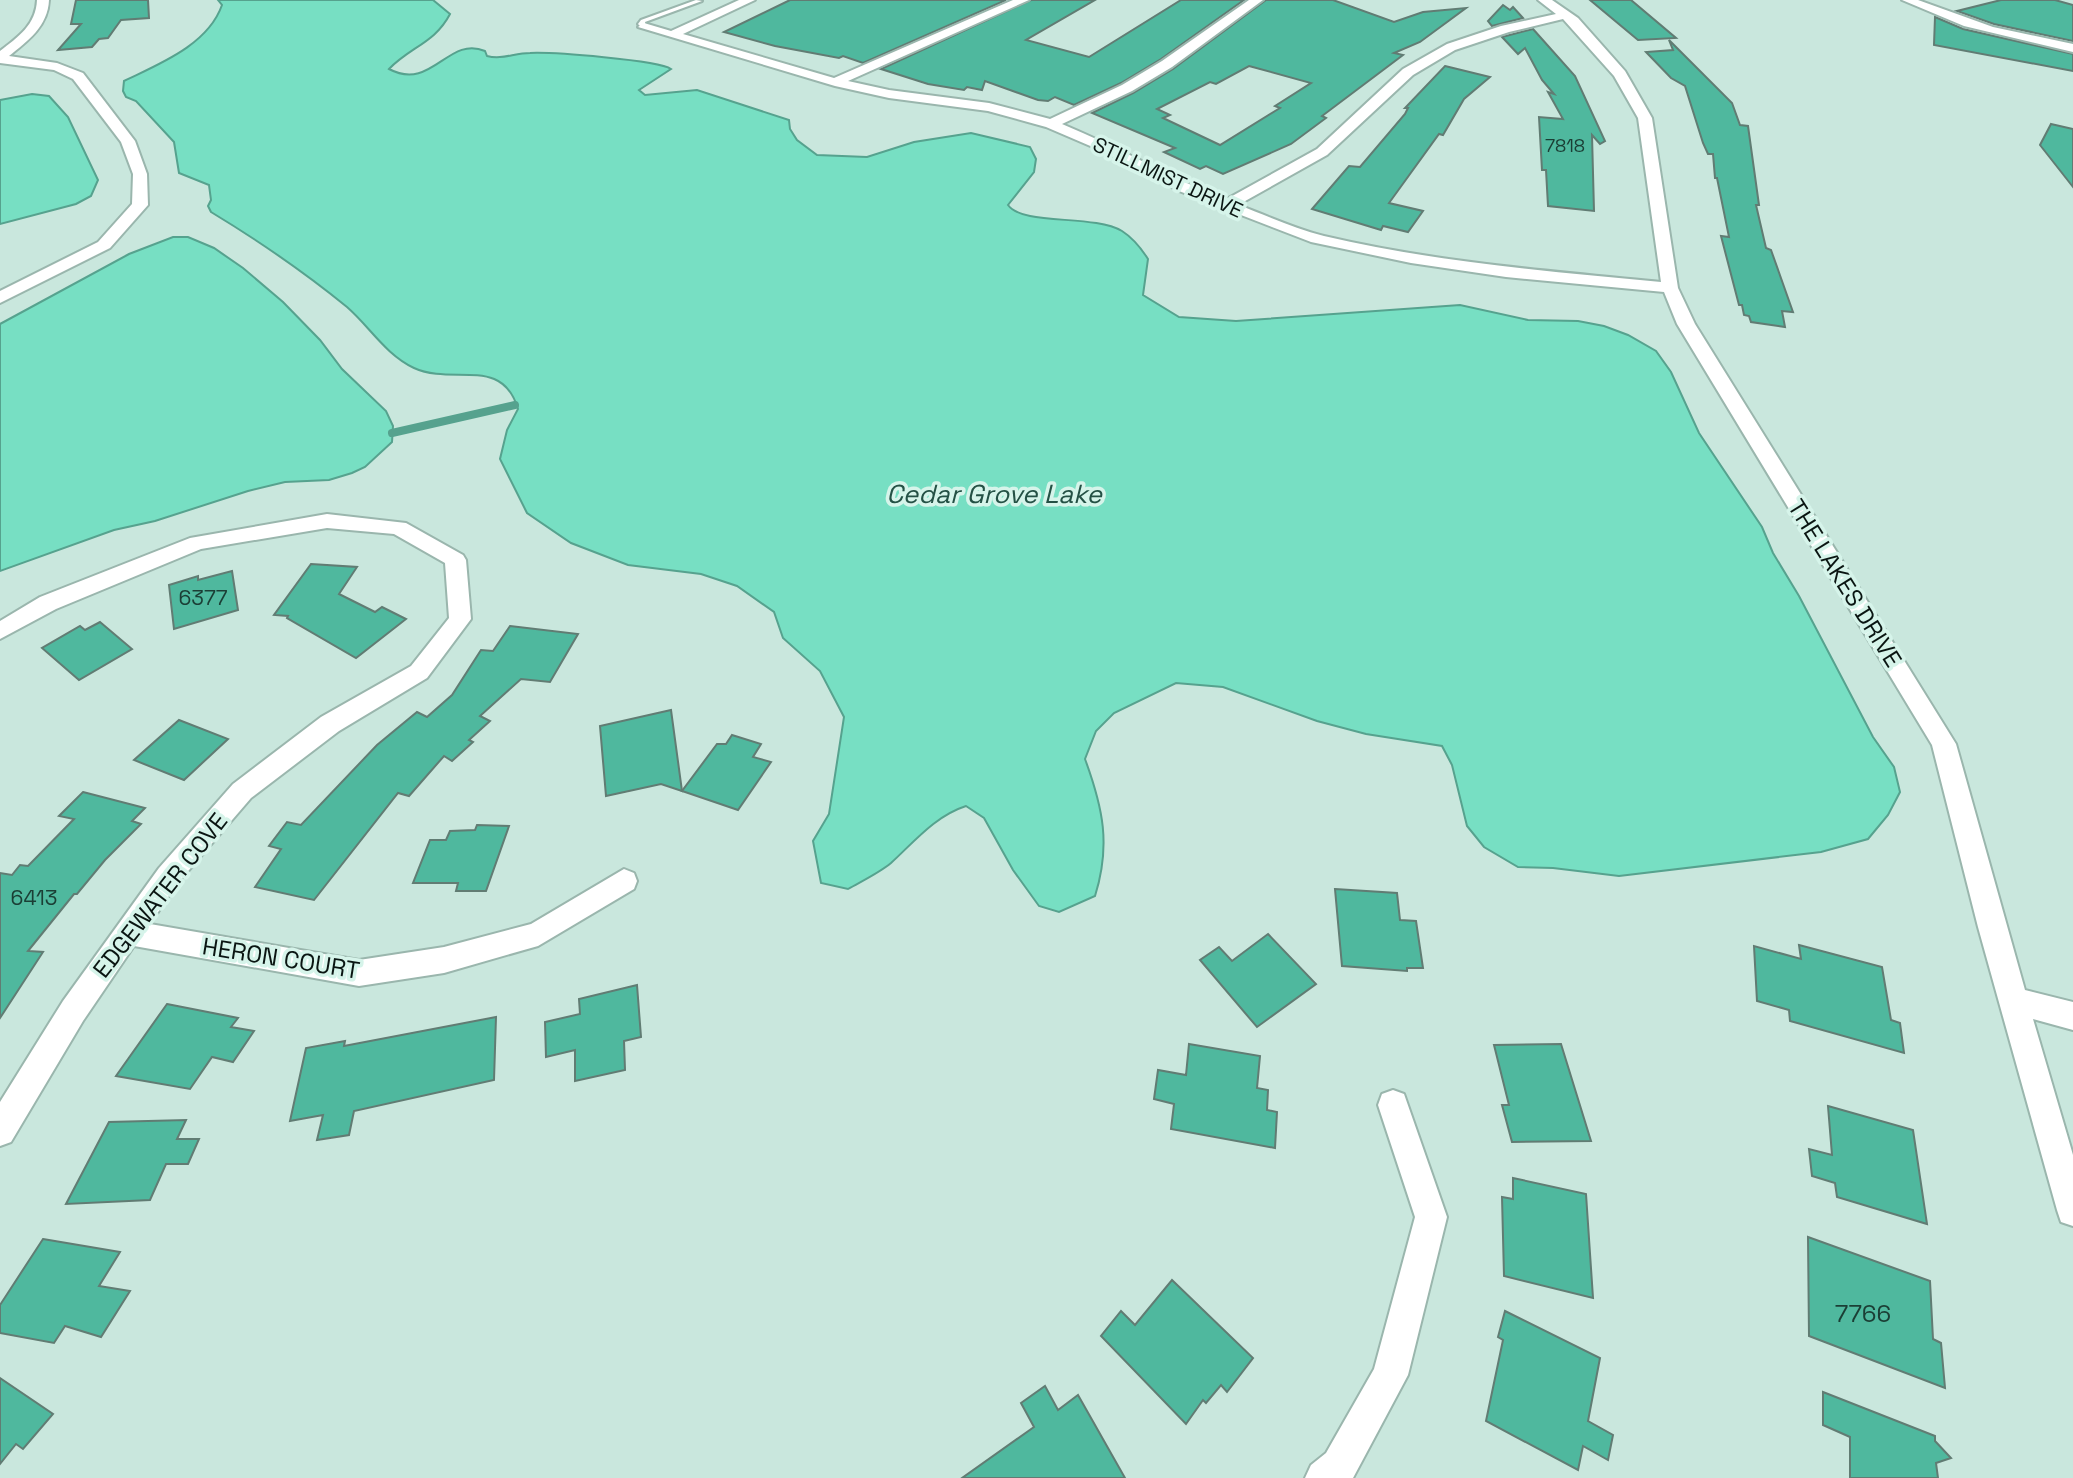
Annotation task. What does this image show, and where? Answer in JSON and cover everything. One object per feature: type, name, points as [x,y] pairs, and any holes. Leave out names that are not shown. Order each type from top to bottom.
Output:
[{"type":"street","points":[[0,58],[41,20],[43,0]]},
{"type":"street","points":[[672,35],[750,0]]},
{"type":"street","points":[[835,82],[1023,0]]},
{"type":"street","points":[[1051,124],[1127,88],[1167,64],[1256,0]]},
{"type":"street","name":"THE LAKES DRIVE","points":[[1544,0],[1574,21],[1620,74],[1645,118],[1670,288],[1686,324],[1944,744],[2073,1210]]},
{"type":"street","points":[[1908,0],[1971,26],[2073,48]]},
{"type":"street","points":[[1226,206],[1322,152],[1408,72],[1451,47],[1506,29],[1566,15]]},
{"type":"street","name":"STILLMIST DRIVE","points":[[644,27],[835,82],[889,94],[989,107],[1051,124],[1114,150],[1184,188],[1317,239],[1410,258],[1506,272],[1670,288]]},
{"type":"street","points":[[0,58],[57,67],[78,76],[128,141],[140,174],[140,205],[104,245],[0,298]]},
{"type":"street","name":"EDGEWATER COVE","points":[[0,631],[48,603],[197,543],[327,521],[399,528],[456,560],[460,619],[419,672],[330,724],[242,791],[168,876],[73,1011],[0,1131]]},
{"type":"street","name":"HERON COURT","points":[[128,933],[359,973],[444,960],[538,934],[624,881]]},
{"type":"street","points":[[2013,1001],[2073,1016]]},
{"type":"street","points":[[1324,1478],[1339,1466],[1390,1375],[1431,1217],[1393,1105]]},
{"type":"lane","points":[[644,27],[641,24],[643,21],[699,1]]},
{"type":"water","name":"Cedar Grove Lake","points":[[218,0],[433,0],[450,14],[444,24],[389,69],[404,74],[417,74],[460,50],[472,48],[485,51],[487,56],[492,57],[542,53],[604,57],[662,66],[671,69],[639,90],[645,95],[697,90],[789,120],[790,129],[797,140],[817,155],[867,157],[914,142],[971,133],[1030,147],[1036,159],[1034,172],[1008,205],[1028,216],[1094,223],[1122,231],[1148,259],[1143,295],[1179,317],[1236,321],[1460,305],[1528,320],[1578,321],[1604,326],[1628,335],[1656,351],[1671,372],[1699,433],[1762,527],[1773,553],[1799,596],[1873,737],[1894,767],[1900,792],[1888,815],[1868,839],[1821,852],[1619,876],[1553,868],[1518,867],[1484,847],[1467,826],[1452,765],[1442,746],[1366,734],[1317,721],[1223,687],[1176,683],[1114,713],[1096,731],[1085,759],[1103,827],[1103,860],[1095,896],[1059,912],[1039,906],[1013,870],[984,818],[966,806],[944,816],[886,867],[848,889],[821,883],[813,841],[829,814],[844,717],[820,671],[783,638],[774,612],[737,586],[701,574],[628,565],[571,543],[527,513],[500,459],[507,430],[518,409],[511,392],[500,382],[488,377],[429,373],[404,362],[331,294],[281,257],[211,212],[208,206],[211,200],[209,185],[179,173],[174,142],[136,101],[126,97],[123,91],[124,81],[181,52],[206,31],[222,5]]},
{"type":"water","points":[[32,94],[49,96],[68,117],[98,180],[91,196],[76,204],[0,224],[0,100]]},
{"type":"water","points":[[173,237],[188,237],[214,248],[243,268],[283,302],[320,340],[342,369],[386,411],[393,426],[392,442],[365,467],[352,473],[329,480],[285,482],[248,491],[155,521],[114,530],[0,571],[0,324],[129,254]]},
{"type":"building","points":[[76,0],[148,0],[149,18],[121,20],[108,38],[99,39],[92,47],[58,50],[81,24],[71,24]]},
{"type":"building","points":[[790,0],[1006,0],[863,63],[843,56],[839,58],[775,46],[724,32]]},
{"type":"building","points":[[1031,0],[1095,0],[1026,40],[1089,57],[1181,0],[1244,0],[1161,59],[1121,83],[1074,105],[1055,97],[1048,101],[1038,100],[985,81],[982,90],[967,87],[964,90],[928,84],[881,69]]},
{"type":"building","points":[[1266,0],[1333,0],[1394,22],[1423,12],[1466,8],[1420,42],[1394,53],[1403,55],[1322,116],[1326,118],[1291,144],[1223,174],[1206,166],[1200,169],[1164,152],[1175,148],[1092,113],[1173,69]],"holes":[[[1249,66],[1311,83],[1275,106],[1280,108],[1220,145],[1163,118],[1170,115],[1157,109],[1210,82],[1216,84]]]},
{"type":"building","points":[[1590,0],[1631,0],[1676,38],[1638,40]]},
{"type":"building","points":[[2001,0],[2055,0],[2073,5],[2073,41],[1994,24],[1957,11]]},
{"type":"building","points":[[1503,5],[1510,10],[1513,7],[1523,18],[1492,26],[1488,21]]},
{"type":"building","points":[[1935,17],[1963,29],[2073,54],[2073,71],[1934,45]]},
{"type":"building","points":[[1533,29],[1575,76],[1605,141],[1600,144],[1592,135],[1594,211],[1548,206],[1546,170],[1542,170],[1539,117],[1563,119],[1548,92],[1554,94],[1542,80],[1525,48],[1518,54],[1502,37]]},
{"type":"building","points":[[1669,40],[1732,103],[1740,125],[1748,126],[1759,205],[1756,205],[1766,248],[1771,250],[1793,312],[1782,311],[1785,327],[1751,322],[1749,316],[1744,315],[1742,305],[1739,305],[1721,236],[1729,237],[1715,178],[1713,154],[1708,154],[1703,143],[1685,86],[1671,78],[1646,52],[1673,50]]},
{"type":"building","points":[[1445,66],[1490,77],[1464,99],[1443,135],[1439,134],[1389,203],[1423,211],[1408,232],[1383,226],[1381,230],[1312,209],[1349,166],[1360,167],[1405,114],[1408,108],[1405,108]]},
{"type":"building","points":[[2051,124],[2073,129],[2073,187],[2040,145]]},
{"type":"building","points":[[311,564],[357,567],[339,594],[375,612],[382,607],[406,619],[356,658],[287,618],[288,616],[274,615]]},
{"type":"building","points":[[232,571],[238,610],[174,629],[169,585],[198,576],[198,580]]},
{"type":"building","points":[[100,622],[132,649],[79,680],[42,648],[80,626],[85,630]]},
{"type":"building","points":[[510,626],[578,634],[550,682],[521,679],[480,716],[490,721],[469,740],[473,742],[452,761],[444,756],[409,796],[398,793],[314,900],[255,887],[281,849],[269,846],[287,822],[301,825],[377,745],[417,712],[427,717],[452,695],[481,650],[493,651]]},
{"type":"building","points":[[671,710],[682,791],[661,784],[606,796],[600,726]]},
{"type":"building","points":[[179,720],[228,739],[184,780],[134,760]]},
{"type":"building","points":[[732,735],[761,744],[753,757],[771,762],[738,810],[682,791],[717,744],[726,744]]},
{"type":"building","points":[[83,792],[145,808],[132,821],[141,824],[105,860],[77,894],[74,894],[28,951],[43,952],[0,1018],[0,873],[12,875],[20,865],[28,866],[74,819],[59,816]]},
{"type":"building","points":[[477,825],[509,826],[486,891],[456,891],[458,883],[413,883],[430,840],[446,840],[450,831],[475,830]]},
{"type":"building","points":[[1335,889],[1397,893],[1400,920],[1416,921],[1423,968],[1407,968],[1407,971],[1342,966]]},
{"type":"building","points":[[1268,934],[1316,984],[1257,1027],[1200,960],[1219,947],[1232,961]]},
{"type":"building","points":[[1799,945],[1882,967],[1891,1020],[1900,1023],[1904,1053],[1790,1021],[1789,1010],[1757,1001],[1754,946],[1801,959]]},
{"type":"building","points":[[637,985],[641,1037],[624,1041],[625,1070],[575,1081],[575,1050],[546,1057],[545,1022],[580,1014],[579,999]]},
{"type":"building","points":[[167,1004],[238,1018],[231,1027],[254,1031],[233,1062],[212,1057],[190,1089],[116,1076]]},
{"type":"building","points":[[496,1017],[494,1080],[354,1111],[349,1135],[317,1140],[323,1115],[290,1121],[306,1048],[345,1041],[344,1046]]},
{"type":"building","points":[[1189,1044],[1260,1056],[1257,1088],[1268,1090],[1267,1110],[1277,1112],[1275,1148],[1171,1129],[1174,1104],[1154,1099],[1158,1070],[1186,1075]]},
{"type":"building","points":[[1561,1044],[1591,1141],[1512,1142],[1502,1105],[1509,1105],[1494,1045]]},
{"type":"building","points":[[1828,1106],[1913,1130],[1927,1224],[1837,1197],[1835,1183],[1812,1176],[1809,1149],[1832,1155]]},
{"type":"building","points":[[186,1120],[177,1139],[199,1139],[188,1164],[166,1164],[150,1200],[66,1204],[109,1122]]},
{"type":"building","points":[[1513,1178],[1586,1194],[1593,1298],[1504,1276],[1502,1197],[1513,1199]]},
{"type":"building","points":[[1808,1237],[1930,1281],[1933,1339],[1941,1343],[1945,1388],[1809,1336]]},
{"type":"building","points":[[43,1239],[120,1252],[99,1286],[130,1291],[101,1337],[65,1326],[54,1343],[0,1333],[0,1305]]},
{"type":"building","points":[[1172,1280],[1253,1358],[1227,1392],[1221,1385],[1206,1403],[1203,1400],[1186,1424],[1101,1336],[1121,1311],[1135,1325]]},
{"type":"building","points":[[1505,1311],[1600,1358],[1588,1421],[1613,1435],[1608,1460],[1583,1446],[1578,1470],[1486,1421],[1503,1340],[1498,1337]]},
{"type":"building","points":[[0,1378],[53,1414],[23,1449],[16,1444],[0,1464]]},
{"type":"building","points":[[1045,1386],[1058,1410],[1078,1395],[1125,1478],[962,1478],[1034,1427],[1021,1403]]},
{"type":"building","points":[[1823,1392],[1935,1436],[1935,1441],[1951,1458],[1936,1463],[1938,1478],[1850,1478],[1850,1437],[1823,1425]]},
{"type":"waterway","points":[[392,433],[515,405]]}]
